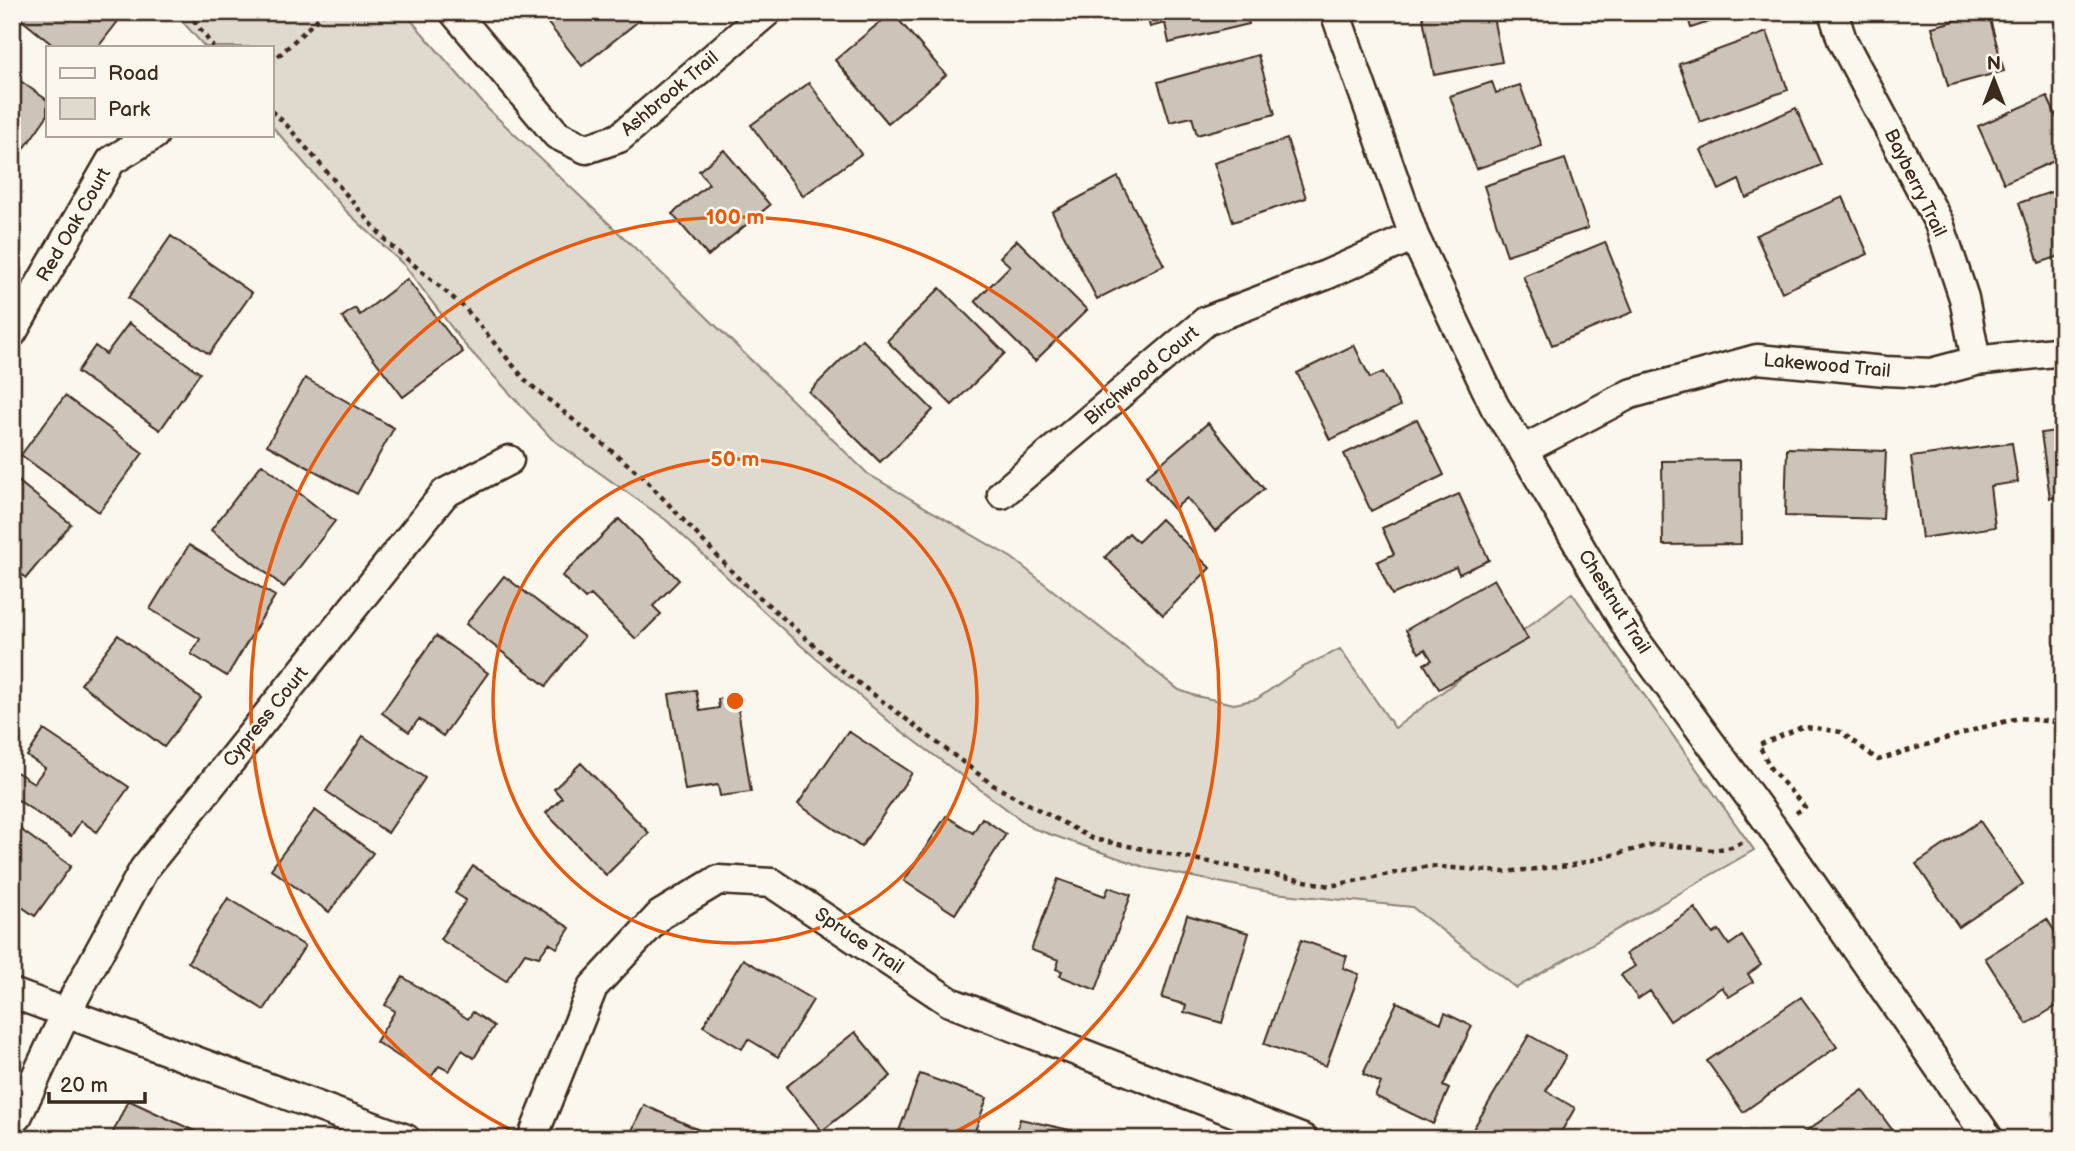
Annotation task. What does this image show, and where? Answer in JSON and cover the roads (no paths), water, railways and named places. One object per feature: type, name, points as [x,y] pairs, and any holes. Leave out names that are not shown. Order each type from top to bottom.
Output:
[{"type":"street","name":"Ashbrook Trail","points":[[454,12],[557,135],[586,149],[619,138],[768,12]]},
{"type":"street","name":"Chestnut Trail","points":[[1335,12],[1414,236],[1495,407],[1633,638],[1772,827],[1989,1139]]},
{"type":"street","name":"Bayberry Trail","points":[[1833,12],[1842,40],[1939,223],[1964,298],[1976,361]]},
{"type":"street","name":"Red Oak Court","points":[[12,333],[111,161],[152,136]]},
{"type":"street","name":"Birchwood Court","points":[[1002,494],[1206,321],[1326,275],[1414,236]]},
{"type":"street","name":"Lakewood Trail","points":[[1523,450],[1630,394],[1757,359],[1931,373],[1976,361],[2063,351]]},
{"type":"street","name":"Cypress Court","points":[[12,1122],[18,1115],[66,1013],[144,870],[445,493],[509,460]]},
{"type":"street","name":"Spruce Trail","points":[[532,1139],[593,987],[660,915],[718,880],[772,883],[950,1002],[1303,1139]]},
{"type":"street","points":[[12,993],[406,1139]]}]
